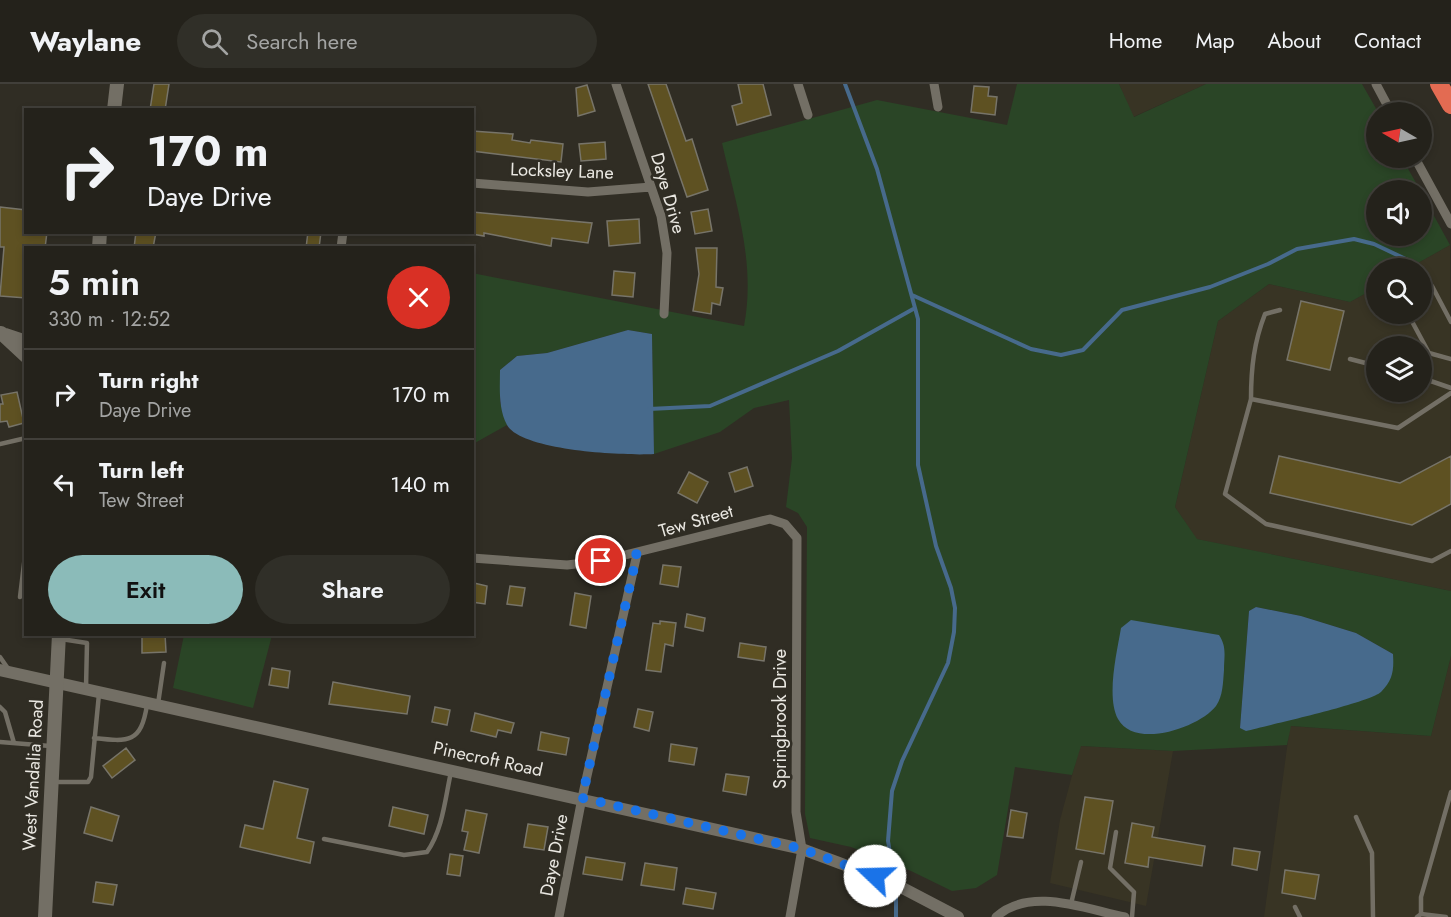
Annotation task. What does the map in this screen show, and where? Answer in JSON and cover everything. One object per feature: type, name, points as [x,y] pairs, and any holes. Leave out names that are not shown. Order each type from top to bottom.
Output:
[{"type":"highway","points":[[1438,84],[1451,105]]},
{"type":"main road","points":[[114,108],[117,84]]},
{"type":"main road","points":[[0,333],[24,341]]},
{"type":"main road","points":[[0,333],[24,354]]},
{"type":"main road","name":"West Vandalia Road","points":[[45,917],[59,637]]},
{"type":"street","name":"Daye Drive","points":[[616,84],[661,216],[667,253],[664,314]]},
{"type":"street","points":[[798,84],[808,115]]},
{"type":"street","points":[[934,84],[938,107]]},
{"type":"street","points":[[1376,84],[1386,102]]},
{"type":"street","points":[[1420,168],[1451,224]]},
{"type":"street","name":"Locksley Lane","points":[[474,183],[588,192],[651,187]]},
{"type":"street","name":"Tew Street","points":[[474,558],[567,565],[637,554],[740,525],[770,519],[785,524]]},
{"type":"street","name":"Springbrook Drive","points":[[785,524],[796,538],[796,812],[802,849],[790,917]]},
{"type":"street","name":"Daye Drive","points":[[559,917],[582,798],[637,554]]},
{"type":"street","name":"Pinecroft Road","points":[[5,671],[582,798],[802,849],[893,883],[958,917]]},
{"type":"street","points":[[996,917],[1007,907],[1026,901],[1071,906],[1125,917]]},
{"type":"lane","points":[[1432,286],[1451,322]]},
{"type":"lane","points":[[1280,310],[1265,314],[1257,334],[1251,367],[1251,399],[1226,494],[1266,524],[1432,561],[1451,552]]},
{"type":"lane","points":[[1413,324],[1429,354],[1451,359]]},
{"type":"lane","points":[[1350,359],[1366,363]]},
{"type":"lane","points":[[1432,382],[1451,391]]},
{"type":"lane","points":[[1251,399],[1398,428],[1451,391]]},
{"type":"lane","points":[[0,444],[24,438]]},
{"type":"lane","points":[[20,597],[24,564]]},
{"type":"lane","points":[[86,688],[89,636]]},
{"type":"lane","points":[[59,637],[87,643]]},
{"type":"lane","points":[[0,657],[5,671]]},
{"type":"lane","points":[[94,738],[123,742],[137,734],[153,703],[164,663]]},
{"type":"lane","points":[[51,781],[88,782],[91,777],[100,691]]},
{"type":"lane","points":[[0,707],[5,712],[14,743]]},
{"type":"lane","points":[[0,742],[53,746]]},
{"type":"lane","points":[[324,839],[405,855],[427,852],[435,841],[452,769]]},
{"type":"lane","points":[[1446,917],[1419,915],[1421,897],[1451,792]]},
{"type":"lane","points":[[1356,817],[1372,853],[1373,917]]},
{"type":"lane","points":[[1116,832],[1110,868],[1134,892],[1132,917]]},
{"type":"lane","points":[[1071,906],[1081,862]]},
{"type":"lane","points":[[1295,907],[1300,917]]},
{"type":"shaded area","points":[[1119,84],[1206,84],[1133,117]]},
{"type":"shaded area","points":[[1450,245],[1451,591],[1196,539],[1175,507],[1218,321],[1269,284],[1350,302],[1366,293],[1366,324],[1432,324],[1432,258],[1427,258]]},
{"type":"shaded area","points":[[1451,656],[1451,917],[1264,917],[1290,726],[1431,736]]},
{"type":"shaded area","points":[[1080,746],[1173,751],[1146,906],[1050,883],[1060,820]]},
{"type":"green space","points":[[1017,84],[1119,84],[1134,117],[1206,84],[1362,84],[1372,102],[1366,102],[1366,168],[1408,168],[1414,180],[1366,180],[1366,246],[1432,246],[1432,212],[1450,245],[1427,258],[1366,258],[1366,293],[1350,302],[1269,284],[1218,321],[1175,507],[1197,539],[1451,591],[1451,656],[1431,736],[1291,726],[1287,745],[1173,751],[1081,746],[1072,775],[1015,767],[997,875],[976,888],[952,891],[911,871],[851,847],[810,838],[805,814],[807,527],[798,513],[786,507],[792,458],[789,400],[754,408],[720,432],[654,454],[652,334],[628,330],[547,353],[517,356],[500,370],[500,402],[507,425],[474,443],[474,273],[744,326],[748,280],[746,257],[743,234],[722,143],[877,100],[1007,125]],"holes":[[[1256,607],[1301,616],[1356,633],[1393,654],[1240,728],[1249,611]]]},
{"type":"green space","points":[[184,636],[272,636],[253,708],[173,688]]},
{"type":"water","points":[[628,330],[652,334],[654,454],[598,453],[552,446],[516,434],[507,425],[501,405],[500,370],[517,356],[547,353]]},
{"type":"water","points":[[1256,607],[1301,616],[1356,633],[1393,654],[1393,670],[1388,683],[1381,692],[1358,702],[1246,731],[1240,728],[1249,611]]},
{"type":"water","points":[[1131,620],[1219,635],[1224,652],[1222,689],[1216,706],[1208,714],[1182,728],[1152,734],[1138,733],[1126,728],[1118,719],[1113,699],[1115,662],[1121,628]]},
{"type":"building","points":[[154,84],[169,84],[165,108],[150,108]]},
{"type":"building","points":[[648,84],[666,84],[686,141],[692,139],[708,190],[687,197]]},
{"type":"building","points":[[738,84],[763,84],[771,115],[737,125],[732,106],[742,103]]},
{"type":"building","points":[[587,85],[595,111],[578,116],[576,88]]},
{"type":"building","points":[[974,86],[989,87],[988,96],[997,97],[995,115],[971,112]]},
{"type":"building","points":[[474,131],[513,134],[512,140],[530,143],[531,140],[563,144],[561,162],[474,151]]},
{"type":"building","points":[[605,142],[606,159],[581,161],[579,144]]},
{"type":"building","points":[[0,207],[24,210],[24,234],[47,234],[45,246],[24,246],[24,298],[0,296],[4,247],[0,247]]},
{"type":"building","points":[[708,209],[712,231],[695,234],[691,212]]},
{"type":"building","points":[[474,212],[592,223],[588,243],[552,238],[551,246],[484,233],[484,236],[472,234],[474,234]]},
{"type":"building","points":[[639,219],[640,243],[609,246],[607,221]]},
{"type":"building","points":[[136,234],[156,234],[153,246],[134,246]]},
{"type":"building","points":[[308,234],[321,234],[319,246],[306,246]]},
{"type":"building","points":[[696,248],[717,248],[716,287],[723,288],[720,305],[712,303],[711,314],[693,311],[699,274]]},
{"type":"building","points":[[614,271],[635,273],[633,297],[612,295]]},
{"type":"building","points":[[1301,301],[1344,311],[1330,370],[1287,360]]},
{"type":"building","points":[[17,392],[24,423],[9,427],[7,421],[0,422],[0,404],[3,404],[1,395]]},
{"type":"building","points":[[1279,456],[1400,483],[1451,456],[1451,504],[1412,525],[1270,493]]},
{"type":"building","points":[[747,467],[753,486],[735,492],[729,473]]},
{"type":"building","points":[[689,472],[708,482],[697,503],[678,493]]},
{"type":"building","points":[[663,565],[681,567],[678,587],[660,584]]},
{"type":"building","points":[[474,583],[487,586],[485,604],[474,602]]},
{"type":"building","points":[[510,586],[525,588],[522,606],[507,604]]},
{"type":"building","points":[[575,593],[591,596],[586,628],[570,625]]},
{"type":"building","points":[[687,614],[705,618],[703,631],[685,627]]},
{"type":"building","points":[[660,621],[676,623],[673,646],[665,644],[661,672],[646,670],[653,623],[660,624]]},
{"type":"building","points":[[142,636],[165,636],[166,652],[142,653]]},
{"type":"building","points":[[740,643],[766,647],[764,661],[738,657]]},
{"type":"building","points":[[272,668],[290,671],[288,688],[269,685]]},
{"type":"building","points":[[333,682],[410,696],[407,714],[329,704]]},
{"type":"building","points":[[435,707],[450,710],[447,725],[432,722]]},
{"type":"building","points":[[638,709],[653,712],[649,731],[634,727]]},
{"type":"building","points":[[475,713],[514,723],[511,733],[498,730],[496,737],[471,731]]},
{"type":"building","points":[[541,732],[569,738],[566,755],[538,750]]},
{"type":"building","points":[[671,744],[697,748],[694,765],[669,761]]},
{"type":"building","points":[[126,748],[135,760],[112,778],[103,766]]},
{"type":"building","points":[[726,774],[749,777],[746,795],[723,791]]},
{"type":"building","points":[[274,781],[308,789],[297,838],[314,842],[310,863],[240,847],[245,825],[263,829]]},
{"type":"building","points":[[1085,797],[1113,801],[1104,854],[1076,849]]},
{"type":"building","points":[[91,807],[119,816],[112,841],[84,833]]},
{"type":"building","points":[[393,807],[428,815],[424,834],[389,826]]},
{"type":"building","points":[[466,810],[487,814],[479,853],[464,850],[468,832],[462,831]]},
{"type":"building","points":[[1011,810],[1027,813],[1023,838],[1007,836]]},
{"type":"building","points":[[1132,823],[1154,827],[1152,837],[1205,846],[1202,866],[1149,857],[1148,867],[1125,863]]},
{"type":"building","points":[[528,824],[548,827],[544,850],[524,847]]},
{"type":"building","points":[[1234,848],[1260,852],[1257,870],[1232,865]]},
{"type":"building","points":[[450,854],[463,856],[460,876],[447,874]]},
{"type":"building","points":[[586,857],[625,863],[622,880],[583,874]]},
{"type":"building","points":[[645,863],[677,868],[674,890],[641,885]]},
{"type":"building","points":[[1285,870],[1319,875],[1315,899],[1282,893]]},
{"type":"building","points":[[96,882],[117,885],[113,905],[93,902]]},
{"type":"building","points":[[686,888],[716,893],[713,909],[683,904]]},
{"type":"waterway","points":[[845,84],[877,169],[918,319],[918,465],[936,546],[951,588],[955,608],[954,632],[948,663],[902,761],[892,791],[888,841],[895,881]]},
{"type":"waterway","points":[[912,295],[1031,349],[1061,355],[1083,350],[1122,310],[1210,287],[1268,264],[1297,249],[1354,239],[1374,244],[1404,258]]},
{"type":"waterway","points":[[649,409],[710,406],[838,351],[915,308]]},
{"type":"waterway","points":[[896,888],[896,917]]},
{"type":"route","points":[[601,561],[637,554],[582,798],[802,849],[875,876]]}]
